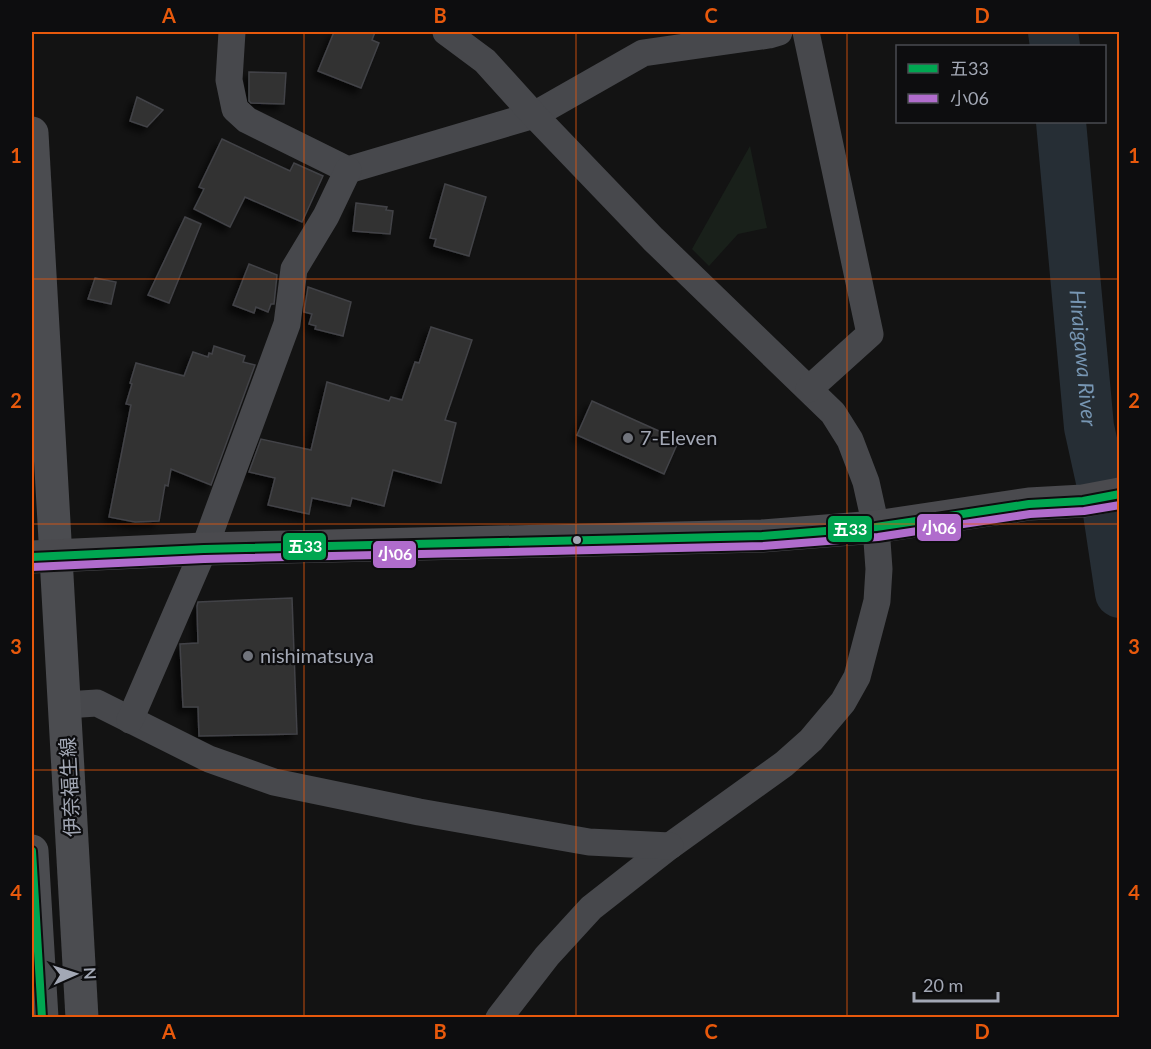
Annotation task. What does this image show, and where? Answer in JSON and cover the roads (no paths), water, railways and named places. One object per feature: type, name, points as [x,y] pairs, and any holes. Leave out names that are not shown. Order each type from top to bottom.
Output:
[{"type":"highway","points":[[44,556],[204,549],[762,536],[876,527],[1029,504],[1083,501],[1119,495]]},
{"type":"main road","name":"伊奈福生線","points":[[32,133],[44,556],[65,705],[82,1017]]},
{"type":"main road","points":[[32,851],[42,1017]]},
{"type":"street","points":[[232,32],[229,80],[235,109],[247,120],[348,170],[534,116],[643,53],[779,32]]},
{"type":"street","points":[[446,32],[485,61],[534,116],[653,239],[833,413],[850,440],[866,482],[876,527],[879,569],[877,601],[857,677],[843,702],[811,740],[791,758],[670,846],[591,908],[547,956],[499,1017]]},
{"type":"street","points":[[806,32],[870,334],[809,389]]},
{"type":"street","points":[[130,720],[204,549],[287,324],[294,269],[326,216],[348,170]]},
{"type":"street","points":[[65,705],[97,703],[209,759],[274,782],[419,812],[589,842],[670,846]]},
{"type":"waterway","name":"Hiraigawa River","points":[[1053,32],[1055,45]]},
{"type":"waterway","name":"Hiraigawa River","points":[[1061,123],[1089,427],[1108,513],[1120,593]]},
{"type":"place","name":"7-Eleven","points":[[628,438]]},
{"type":"place","name":"nishimatsuya","points":[[248,656]]}]
